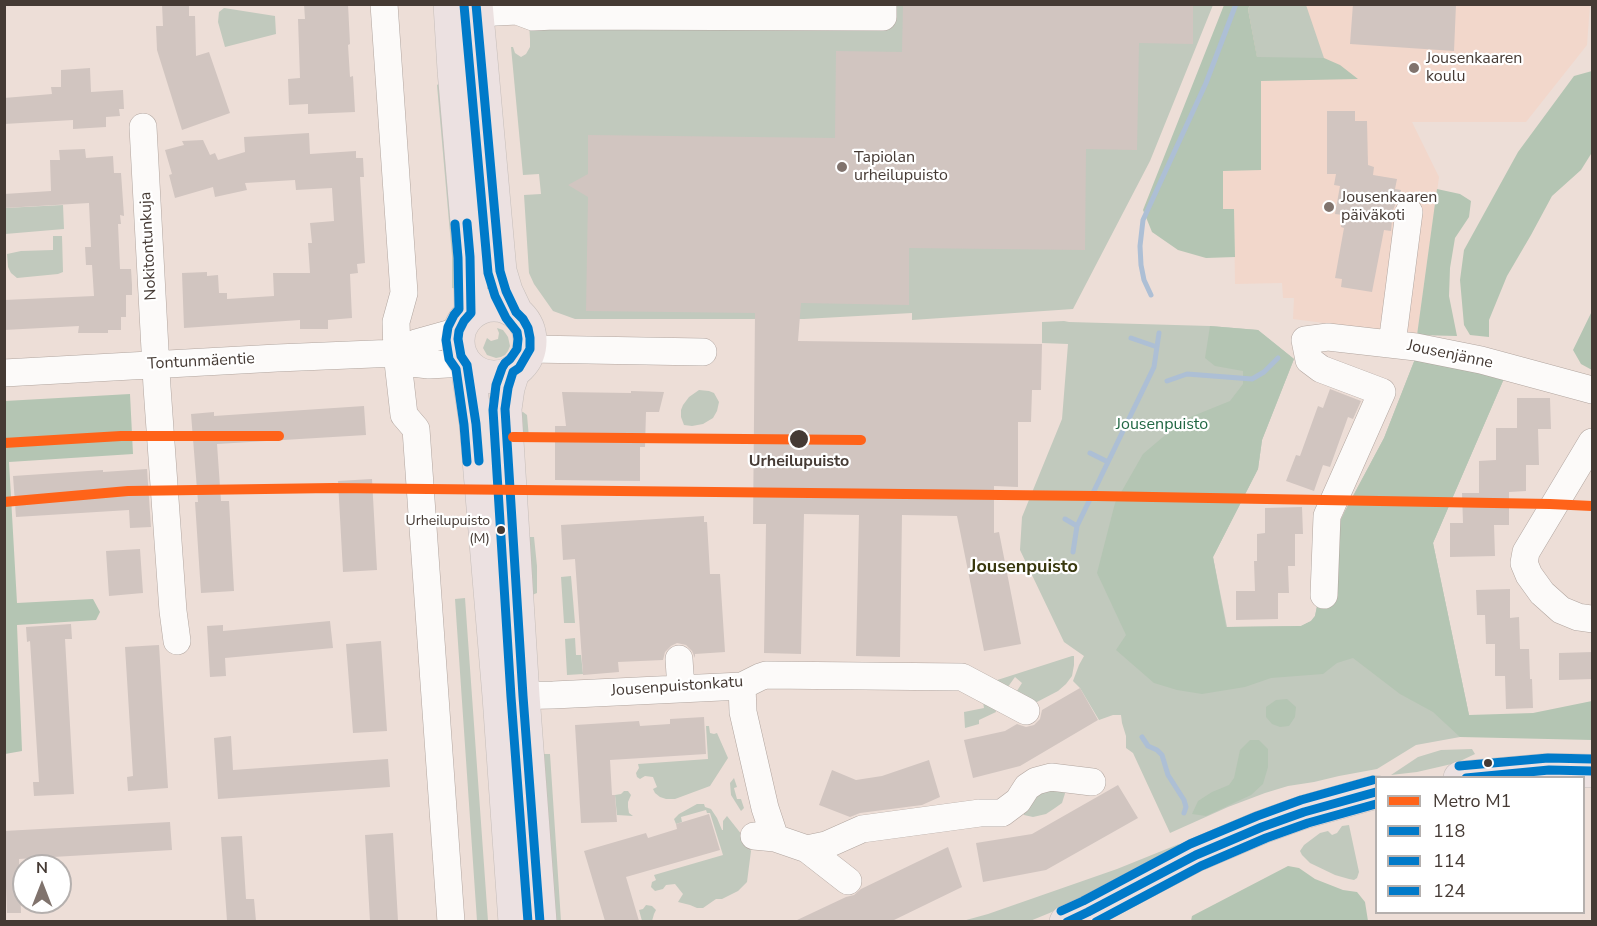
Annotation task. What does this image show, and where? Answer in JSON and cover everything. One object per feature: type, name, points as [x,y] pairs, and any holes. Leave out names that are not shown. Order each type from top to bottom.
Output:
[{"type":"main road","points":[[467,16],[500,271],[516,312]]},
{"type":"main road","points":[[467,16],[454,70],[470,257],[465,322],[458,348],[466,364],[476,424],[540,921]]},
{"type":"main road","points":[[465,322],[478,308],[493,304],[516,312],[528,328],[530,338],[508,388],[505,409],[515,921]]},
{"type":"main road","points":[[466,364],[473,371],[489,377],[506,376],[521,360]]},
{"type":"main road","points":[[1473,776],[1549,770],[1593,771]]},
{"type":"main road","points":[[1076,918],[1196,855],[1262,827],[1304,812],[1375,793]]},
{"type":"street","points":[[384,4],[404,293],[396,322],[398,353],[404,415],[416,429],[451,921]]},
{"type":"street","points":[[467,16],[519,29],[533,17],[554,16],[884,17],[884,4]]},
{"type":"street","name":"Nokitontunkuja","points":[[142,127],[156,364],[177,641]]},
{"type":"street","points":[[1392,344],[1409,212]]},
{"type":"street","name":"Tontunmäentie","points":[[4,373],[398,353],[465,322]]},
{"type":"street","name":"Jousenjänne","points":[[1324,595],[1327,516],[1382,392],[1321,369],[1309,360],[1305,340],[1328,337],[1416,347],[1481,360],[1593,390]]},
{"type":"street","points":[[521,360],[703,352]]},
{"type":"street","name":"Tontunmäentie","points":[[398,353],[412,363],[466,364]]},
{"type":"street","points":[[1593,442],[1526,552],[1524,563],[1529,575],[1542,593],[1561,610],[1578,617],[1593,619]]},
{"type":"street","points":[[679,659],[681,689]]},
{"type":"street","name":"Jousenpuistonkatu","points":[[511,696],[742,686],[766,675],[962,677],[1026,711]]},
{"type":"street","points":[[742,686],[743,712],[765,808],[764,837],[807,849],[848,881]]},
{"type":"street","points":[[807,849],[826,846],[862,829],[980,813],[1002,813],[1018,801],[1027,787],[1036,781],[1051,777],[1092,782]]},
{"type":"shaded area","points":[[1250,5],[1590,5],[1587,45],[1526,122],[1412,122],[1439,177],[1417,335],[1293,319],[1294,298],[1283,298],[1282,283],[1235,284],[1234,210],[1223,210],[1222,170],[1261,169],[1248,9]]},
{"type":"green space","name":"Tapiolan urheilupuisto","points":[[519,5],[1213,5],[1150,161],[1073,309],[912,320],[912,313],[804,319],[575,319],[553,311],[529,273],[524,195],[541,194],[539,174],[523,175],[511,47],[521,57],[530,47],[530,39],[528,6]]},
{"type":"green space","points":[[1224,5],[1250,5],[1248,9],[1257,57],[1324,58],[1340,65],[1358,79],[1261,81],[1261,170],[1223,171],[1223,209],[1234,209],[1235,257],[1206,258],[1178,250],[1152,232],[1143,210]]},
{"type":"green space","points":[[1250,5],[1306,5],[1324,58],[1257,58],[1248,9]]},
{"type":"green space","points":[[224,8],[275,16],[276,34],[225,47],[218,22],[219,12]]},
{"type":"green space","points":[[1592,71],[1591,154],[1581,170],[1552,196],[1507,276],[1489,320],[1489,337],[1470,335],[1464,325],[1460,280],[1464,250],[1518,152],[1574,76]]},
{"type":"green space","points":[[440,83],[458,289],[452,288],[452,256],[437,85]]},
{"type":"green space","points":[[1437,189],[1460,194],[1471,201],[1469,217],[1455,238],[1450,268],[1449,296],[1457,336],[1417,335]]},
{"type":"green space","points":[[63,205],[64,229],[5,234],[5,208]]},
{"type":"green space","points":[[53,236],[62,236],[63,272],[17,278],[11,273],[7,254],[53,250]]},
{"type":"green space","points":[[1592,311],[1592,370],[1581,364],[1573,350]]},
{"type":"green space","name":"Jousenpuisto","points":[[1064,321],[1258,330],[1294,359],[1262,440],[1258,469],[1213,557],[1227,627],[1301,626],[1315,616],[1330,543],[1384,438],[1415,359],[1506,374],[1433,543],[1469,715],[1460,737],[1416,745],[1377,769],[1288,786],[1265,793],[1170,833],[1133,753],[1126,748],[1121,715],[1099,720],[1080,688],[1073,681],[1084,656],[1064,642],[1020,550],[1022,517],[1062,419],[1068,344],[1042,343],[1042,322]]},
{"type":"green space","points":[[1210,326],[1258,330],[1294,359],[1262,440],[1258,469],[1213,557],[1226,627],[1301,626],[1315,616],[1330,543],[1384,438],[1415,359],[1506,374],[1433,543],[1469,715],[1533,713],[1592,701],[1592,740],[1460,737],[1433,712],[1400,694],[1353,658],[1337,663],[1323,674],[1271,678],[1245,687],[1202,694],[1154,683],[1116,650],[1126,635],[1097,573],[1115,503],[1143,454],[1183,420],[1230,401],[1243,384],[1243,371],[1215,366],[1205,358]]},
{"type":"green space","points":[[497,328],[506,334],[510,346],[505,355],[496,358],[487,355],[483,348],[487,338],[491,341],[498,339]]},
{"type":"green space","points":[[699,390],[714,393],[719,402],[717,411],[713,418],[703,424],[684,425],[681,417],[683,405]]},
{"type":"green space","points":[[130,394],[133,454],[9,462],[17,603],[93,599],[100,612],[96,620],[17,625],[22,751],[5,754],[5,401]]},
{"type":"green space","points":[[523,412],[527,415],[529,438],[520,438],[516,414]]},
{"type":"green space","points":[[528,537],[534,537],[537,566],[537,593],[532,595]]},
{"type":"green space","points":[[571,576],[575,623],[564,623],[561,577]]},
{"type":"green space","points":[[465,598],[488,921],[477,921],[455,599]]},
{"type":"green space","points":[[575,638],[576,655],[581,655],[583,674],[567,675],[565,639]]},
{"type":"green space","points":[[1074,656],[1074,665],[1072,676],[1066,684],[1035,703],[1033,700],[1015,694],[1022,683],[1015,677],[1005,691],[988,683]]},
{"type":"green space","points":[[1287,699],[1296,707],[1295,717],[1289,726],[1280,727],[1272,724],[1266,717],[1266,707],[1276,700]]},
{"type":"green space","points":[[983,702],[993,702],[996,712],[979,720],[979,724],[965,728],[964,712],[984,708]]},
{"type":"green space","points":[[706,726],[709,726],[710,733],[717,733],[728,758],[710,786],[675,799],[666,799],[655,793],[653,789],[657,787],[653,777],[645,776],[640,779],[637,777],[638,764],[708,759]]},
{"type":"green space","points":[[1250,740],[1259,740],[1268,749],[1268,767],[1263,784],[1251,795],[1206,816],[1192,814],[1198,801],[1229,785],[1234,778],[1240,750]]},
{"type":"green space","points":[[1472,749],[1475,754],[1456,763],[1391,775],[1418,757],[1441,750]]},
{"type":"green space","points":[[534,754],[550,754],[561,921],[545,921]]},
{"type":"green space","points":[[734,778],[737,799],[741,799],[744,808],[741,811],[731,795],[730,783]]},
{"type":"green space","points":[[1067,787],[1062,803],[1046,814],[1033,817],[1024,815],[1023,808],[1029,794]]},
{"type":"green space","points":[[628,791],[631,795],[628,807],[629,813],[633,816],[617,815],[615,795]]},
{"type":"green space","points":[[697,804],[704,804],[705,807],[711,809],[722,830],[723,821],[727,816],[751,851],[747,882],[738,891],[722,899],[716,899],[703,908],[678,902],[683,894],[675,884],[666,885],[663,889],[655,891],[651,887],[652,882],[656,880],[654,875],[723,855],[710,813],[706,810],[681,817],[682,822],[676,824],[674,819],[679,814]]},
{"type":"green space","points":[[1349,825],[1359,872],[1354,880],[1335,875],[1310,863],[1302,855],[1300,851],[1304,845],[1320,833],[1328,831],[1332,835],[1337,833],[1342,826]]},
{"type":"green space","points":[[1179,844],[1177,850],[1069,905],[1030,921],[959,922],[1117,869]]},
{"type":"green space","points":[[1288,866],[1299,868],[1315,879],[1343,890],[1357,892],[1365,902],[1368,921],[1191,921],[1192,916]]},
{"type":"green space","points":[[646,905],[656,910],[652,921],[642,921],[639,910]]},
{"type":"building","points":[[162,4],[189,4],[189,16],[195,16],[196,56],[209,52],[230,113],[182,130],[157,50],[156,26],[163,26]]},
{"type":"building","points":[[304,4],[348,4],[350,77],[353,76],[355,112],[308,114],[308,104],[289,105],[288,79],[300,78],[298,19],[305,19]]},
{"type":"building","name":"Tapiolan urheilupuisto","points":[[903,4],[1193,4],[1193,44],[1139,43],[1137,150],[1086,149],[1085,250],[909,248],[909,305],[801,303],[798,341],[1042,344],[1041,390],[1032,390],[1031,422],[1018,422],[1018,487],[994,486],[994,533],[999,532],[1021,644],[984,651],[957,516],[902,515],[900,657],[856,656],[859,515],[804,514],[801,654],[764,653],[766,524],[753,524],[755,313],[586,311],[588,197],[568,185],[588,174],[588,135],[835,138],[836,51],[902,52]]},
{"type":"building","points":[[1353,4],[1456,4],[1454,51],[1350,44]]},
{"type":"building","points":[[90,68],[91,92],[123,90],[124,109],[119,109],[120,116],[106,117],[106,127],[73,129],[73,120],[4,124],[4,98],[52,94],[51,87],[61,87],[61,70]]},
{"type":"building","name":"Jousenkaaren päiväkoti","points":[[1327,111],[1355,111],[1355,121],[1367,121],[1368,165],[1374,167],[1373,175],[1397,179],[1395,189],[1401,190],[1399,200],[1393,210],[1391,231],[1384,230],[1372,292],[1341,287],[1342,279],[1335,278],[1344,228],[1341,227],[1343,215],[1335,214],[1340,186],[1334,185],[1336,174],[1327,174]]},
{"type":"building","points":[[309,133],[310,154],[356,151],[356,158],[363,158],[364,177],[360,177],[365,263],[357,264],[358,273],[350,274],[352,318],[328,320],[328,329],[300,329],[300,320],[184,328],[182,273],[207,272],[207,276],[218,275],[219,293],[227,293],[227,299],[274,296],[273,273],[310,273],[308,243],[312,243],[310,223],[334,221],[332,188],[296,190],[295,180],[245,183],[247,190],[215,197],[213,187],[175,198],[169,175],[172,174],[165,150],[184,145],[182,141],[203,140],[210,155],[215,153],[218,160],[245,152],[244,137]]},
{"type":"building","points":[[85,149],[86,158],[113,156],[114,173],[121,173],[124,216],[120,215],[121,224],[118,224],[120,269],[131,269],[132,295],[126,295],[126,317],[121,317],[121,330],[108,330],[108,333],[78,333],[79,326],[4,330],[4,300],[94,296],[92,265],[86,265],[85,247],[91,247],[89,203],[4,208],[4,194],[51,191],[50,160],[60,160],[59,150]]},
{"type":"building","points":[[1330,389],[1361,401],[1353,419],[1348,417],[1330,467],[1323,465],[1314,491],[1286,481],[1296,455],[1300,456],[1318,406],[1323,408]]},
{"type":"building","points":[[631,391],[664,392],[659,412],[646,412],[645,447],[640,447],[640,481],[555,480],[555,426],[566,426],[562,392],[631,393]]},
{"type":"building","points":[[1517,398],[1550,398],[1551,429],[1538,429],[1539,465],[1526,465],[1526,491],[1509,492],[1509,525],[1494,525],[1495,556],[1450,557],[1450,523],[1463,523],[1462,493],[1479,493],[1479,461],[1496,460],[1496,428],[1517,428]]},
{"type":"building","points":[[364,406],[366,435],[217,444],[221,501],[229,501],[234,591],[201,593],[195,502],[198,502],[191,414],[214,412],[214,416]]},
{"type":"building","points":[[147,469],[151,527],[130,528],[129,510],[16,517],[13,476]]},
{"type":"building","points":[[372,479],[377,570],[343,572],[338,481]]},
{"type":"building","points":[[1302,507],[1303,534],[1295,534],[1295,566],[1288,566],[1289,593],[1278,593],[1278,619],[1236,620],[1236,591],[1255,591],[1254,561],[1257,561],[1257,534],[1265,533],[1265,508]]},
{"type":"building","points":[[704,516],[704,522],[707,522],[710,574],[720,574],[725,652],[695,654],[695,658],[686,645],[677,643],[665,652],[663,660],[618,662],[619,672],[583,675],[575,559],[563,560],[561,525]]},
{"type":"building","points":[[140,549],[143,593],[109,596],[106,551]]},
{"type":"building","points":[[1510,589],[1510,618],[1519,617],[1520,649],[1529,649],[1533,708],[1506,709],[1505,676],[1495,676],[1495,644],[1486,644],[1485,615],[1477,615],[1476,590]]},
{"type":"building","points":[[330,621],[333,648],[225,658],[226,676],[210,677],[207,626],[223,625],[223,631]]},
{"type":"building","points":[[71,624],[72,639],[65,639],[74,794],[34,796],[33,782],[39,782],[30,641],[27,642],[26,627]]},
{"type":"building","points":[[381,641],[387,731],[353,733],[346,644]]},
{"type":"building","points":[[159,645],[168,788],[128,791],[127,777],[133,776],[125,647]]},
{"type":"building","points":[[1593,652],[1593,679],[1559,680],[1559,653]]},
{"type":"building","points":[[1080,688],[1098,720],[1020,766],[973,778],[964,740],[1005,731],[1017,724],[1026,727],[1034,725],[1040,719],[1042,710]]},
{"type":"building","points":[[704,717],[706,754],[610,760],[612,795],[615,795],[617,822],[581,823],[575,725],[639,721],[640,726],[670,724],[670,719]]},
{"type":"building","points":[[231,736],[233,770],[388,759],[390,787],[218,799],[214,738]]},
{"type":"building","points":[[929,760],[940,797],[922,805],[860,813],[850,817],[819,805],[832,770],[856,780],[882,776]]},
{"type":"building","points":[[1118,785],[1138,818],[1046,870],[983,882],[976,843],[1032,834]]},
{"type":"building","points":[[709,814],[720,850],[626,877],[639,921],[605,921],[584,851],[646,833],[648,838],[677,829],[676,824]]},
{"type":"building","points":[[170,822],[172,850],[72,856],[72,854],[12,854],[12,913],[7,913],[4,831]]},
{"type":"building","points":[[393,833],[398,921],[370,921],[365,835]]},
{"type":"building","points":[[242,836],[246,899],[254,899],[256,921],[227,921],[221,837]]},
{"type":"building","points":[[948,847],[962,887],[892,921],[795,921],[854,895],[861,889]]},
{"type":"waterway","points":[[1151,295],[1144,280],[1141,265],[1140,246],[1143,220],[1206,83],[1236,4]]},
{"type":"waterway","points":[[1073,552],[1077,526],[1154,367],[1159,333]]},
{"type":"waterway","points":[[1131,338],[1157,347]]},
{"type":"waterway","points":[[1167,381],[1187,374],[1252,379],[1264,372],[1278,358]]},
{"type":"waterway","points":[[1090,453],[1108,462]]},
{"type":"waterway","points":[[1065,519],[1077,526]]},
{"type":"waterway","points":[[1142,737],[1148,746],[1162,755],[1168,775],[1184,800],[1186,807],[1184,813]]},
{"type":"metro line","name":"M1","points":[[4,443],[121,436],[279,436]]},
{"type":"metro line","name":"M1","points":[[513,437],[861,440]]},
{"type":"metro line","name":"M1","points":[[4,502],[128,491],[333,488],[1096,496],[1592,506]]},
{"type":"transit line","name":"118","points":[[476,4],[500,271],[506,291],[516,312],[528,328],[530,338],[530,349],[519,368],[513,372],[505,409],[540,922]]},
{"type":"transit line","name":"114","points":[[464,5],[488,273],[495,296],[506,318],[517,332],[518,339],[517,349],[502,368],[496,385],[493,410],[528,922]]},
{"type":"transit line","name":"118","points":[[467,223],[471,313],[464,321],[458,339],[461,356],[467,365],[479,461]]},
{"type":"transit line","name":"114","points":[[455,224],[459,309],[448,327],[446,340],[449,359],[456,369],[467,462]]},
{"type":"transit line","points":[[1459,766],[1548,758],[1592,759]]},
{"type":"transit line","name":"118","points":[[1487,776],[1549,770],[1592,771]]},
{"type":"transit line","points":[[1061,911],[1190,844],[1301,800],[1373,780]]},
{"type":"transit line","name":"118","points":[[1067,922],[1196,855],[1262,827],[1304,812],[1375,792]]},
{"type":"transit line","name":"124","points":[[1096,922],[1201,866],[1266,838],[1308,823],[1375,804]]},
{"type":"place","name":"Jousenkaaren koulu","points":[[1414,68]]},
{"type":"place","name":"Tapiolan urheilupuisto","points":[[842,167]]},
{"type":"place","name":"Jousenkaaren päiväkoti","points":[[1329,207]]},
{"type":"place","name":"Urheilupuisto","points":[[799,439]]},
{"type":"place","name":"Urheilupuisto (M)","points":[[501,530]]},
{"type":"district","name":"Jousenpuisto","points":[[1024,568]]}]
